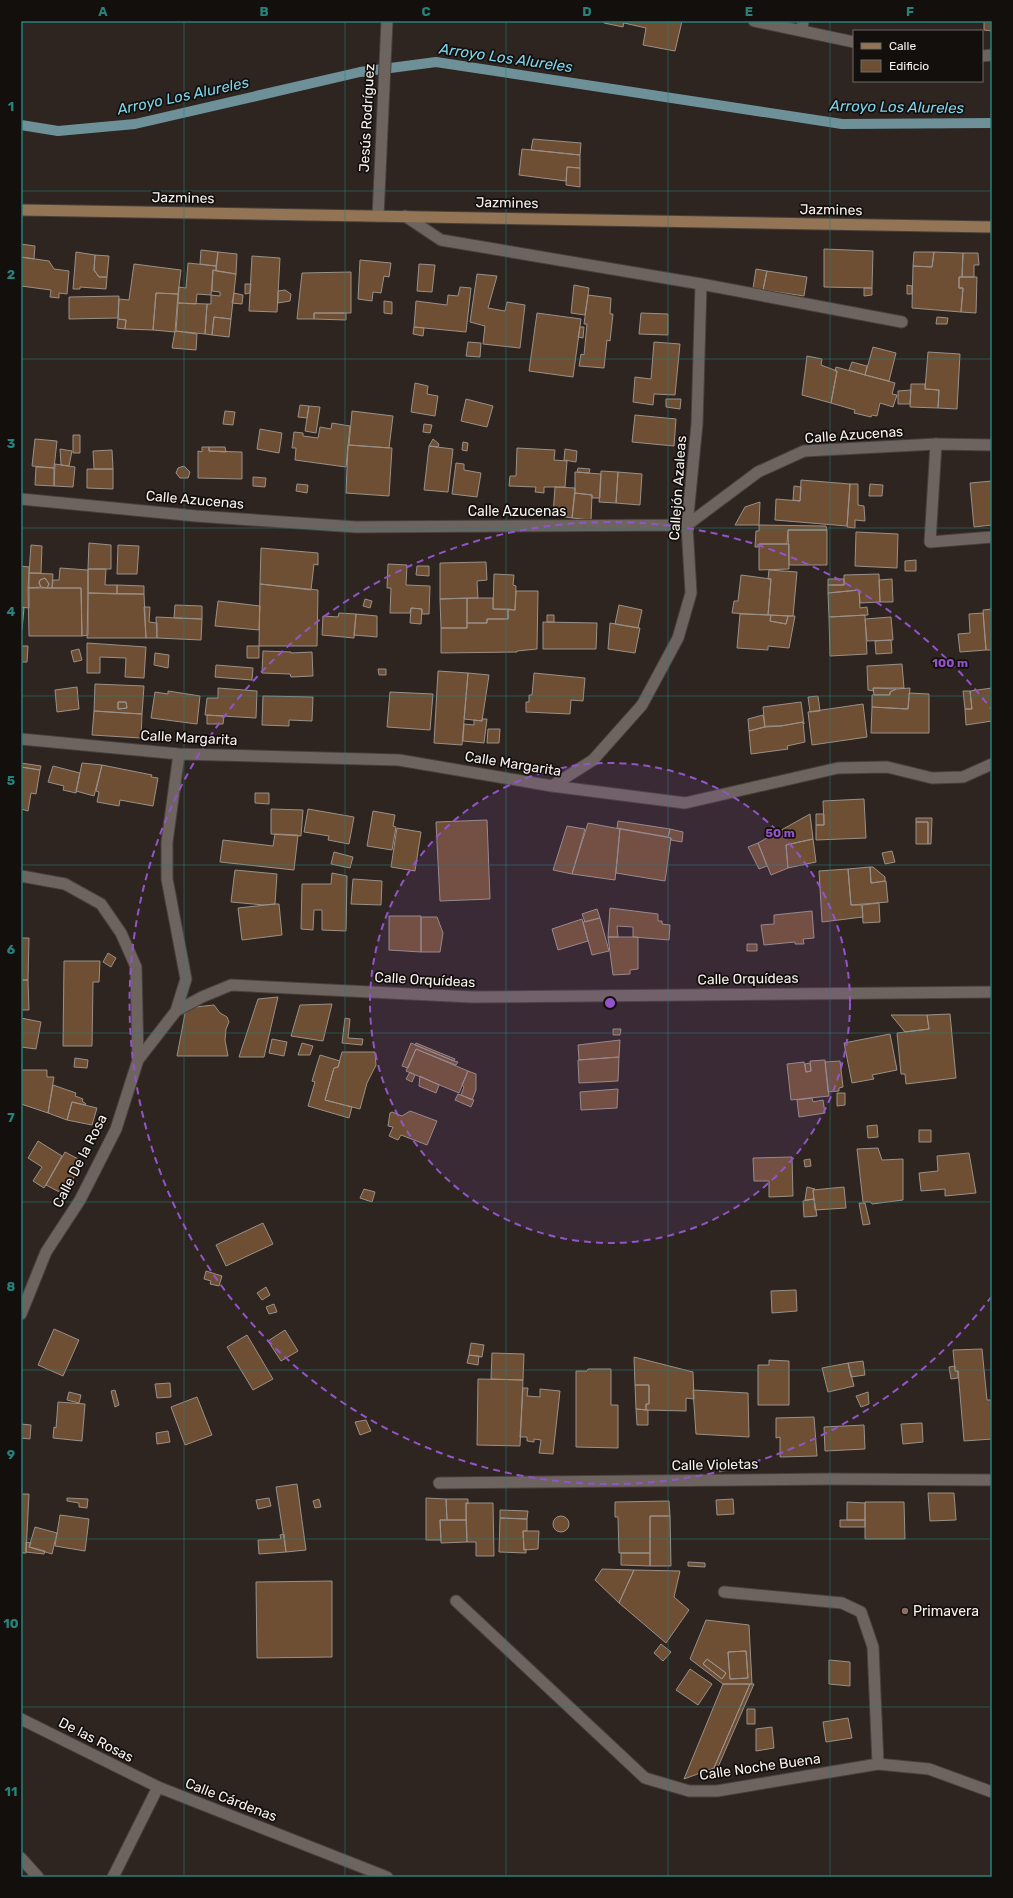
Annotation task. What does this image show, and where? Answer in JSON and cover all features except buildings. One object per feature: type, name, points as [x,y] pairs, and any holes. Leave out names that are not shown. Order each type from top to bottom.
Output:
[{"type":"main road","name":"Jazmines","points":[[21,210],[992,227]]},
{"type":"street","name":"Jesús Rodríguez","points":[[378,216],[387,21]]},
{"type":"street","points":[[754,21],[803,26],[853,42]]},
{"type":"street","points":[[405,216],[441,240],[701,284],[902,322]]},
{"type":"street","name":"Callejón Azaleas","points":[[552,786],[593,760],[642,705],[678,638],[691,593],[687,525],[697,424],[701,284]]},
{"type":"street","points":[[936,444],[930,542],[992,537]]},
{"type":"street","name":"Calle Azucenas","points":[[21,499],[196,516],[356,527],[687,525],[758,472],[804,451],[936,444],[992,445]]},
{"type":"street","name":"Calle Margarita","points":[[21,739],[179,754],[399,760],[552,786],[685,803],[838,768],[887,767],[932,778],[963,777],[992,764]]},
{"type":"street","points":[[176,1011],[186,980],[167,880],[167,842],[179,754]]},
{"type":"street","points":[[21,876],[66,884],[89,897],[101,904],[121,933],[136,967],[138,1060]]},
{"type":"street","name":"Calle Orquídeas","points":[[138,1060],[176,1011],[202,996],[231,985],[472,997],[992,992]]},
{"type":"street","name":"Calle De la Rosa","points":[[21,1314],[46,1252],[80,1200],[116,1129],[138,1060]]},
{"type":"street","name":"Calle Violetas","points":[[439,1482],[830,1479],[992,1480]]},
{"type":"street","points":[[724,1592],[842,1603],[860,1612],[873,1647],[878,1764]]},
{"type":"street","name":"Calle Noche Buena","points":[[456,1601],[645,1778],[689,1791],[717,1791],[878,1764],[929,1769],[992,1792]]},
{"type":"street","name":"De las Rosas","points":[[21,1719],[158,1788]]},
{"type":"street","points":[[113,1877],[158,1788]]},
{"type":"street","name":"Calle Cárdenas","points":[[158,1788],[387,1877]]},
{"type":"street","points":[[21,1858],[38,1877]]},
{"type":"waterway","name":"Arroyo Los Alureles","points":[[21,125],[58,131],[135,124],[360,72],[436,62],[842,124],[992,123]]},
{"type":"place","name":"Primavera","points":[[905,1611]]}]
